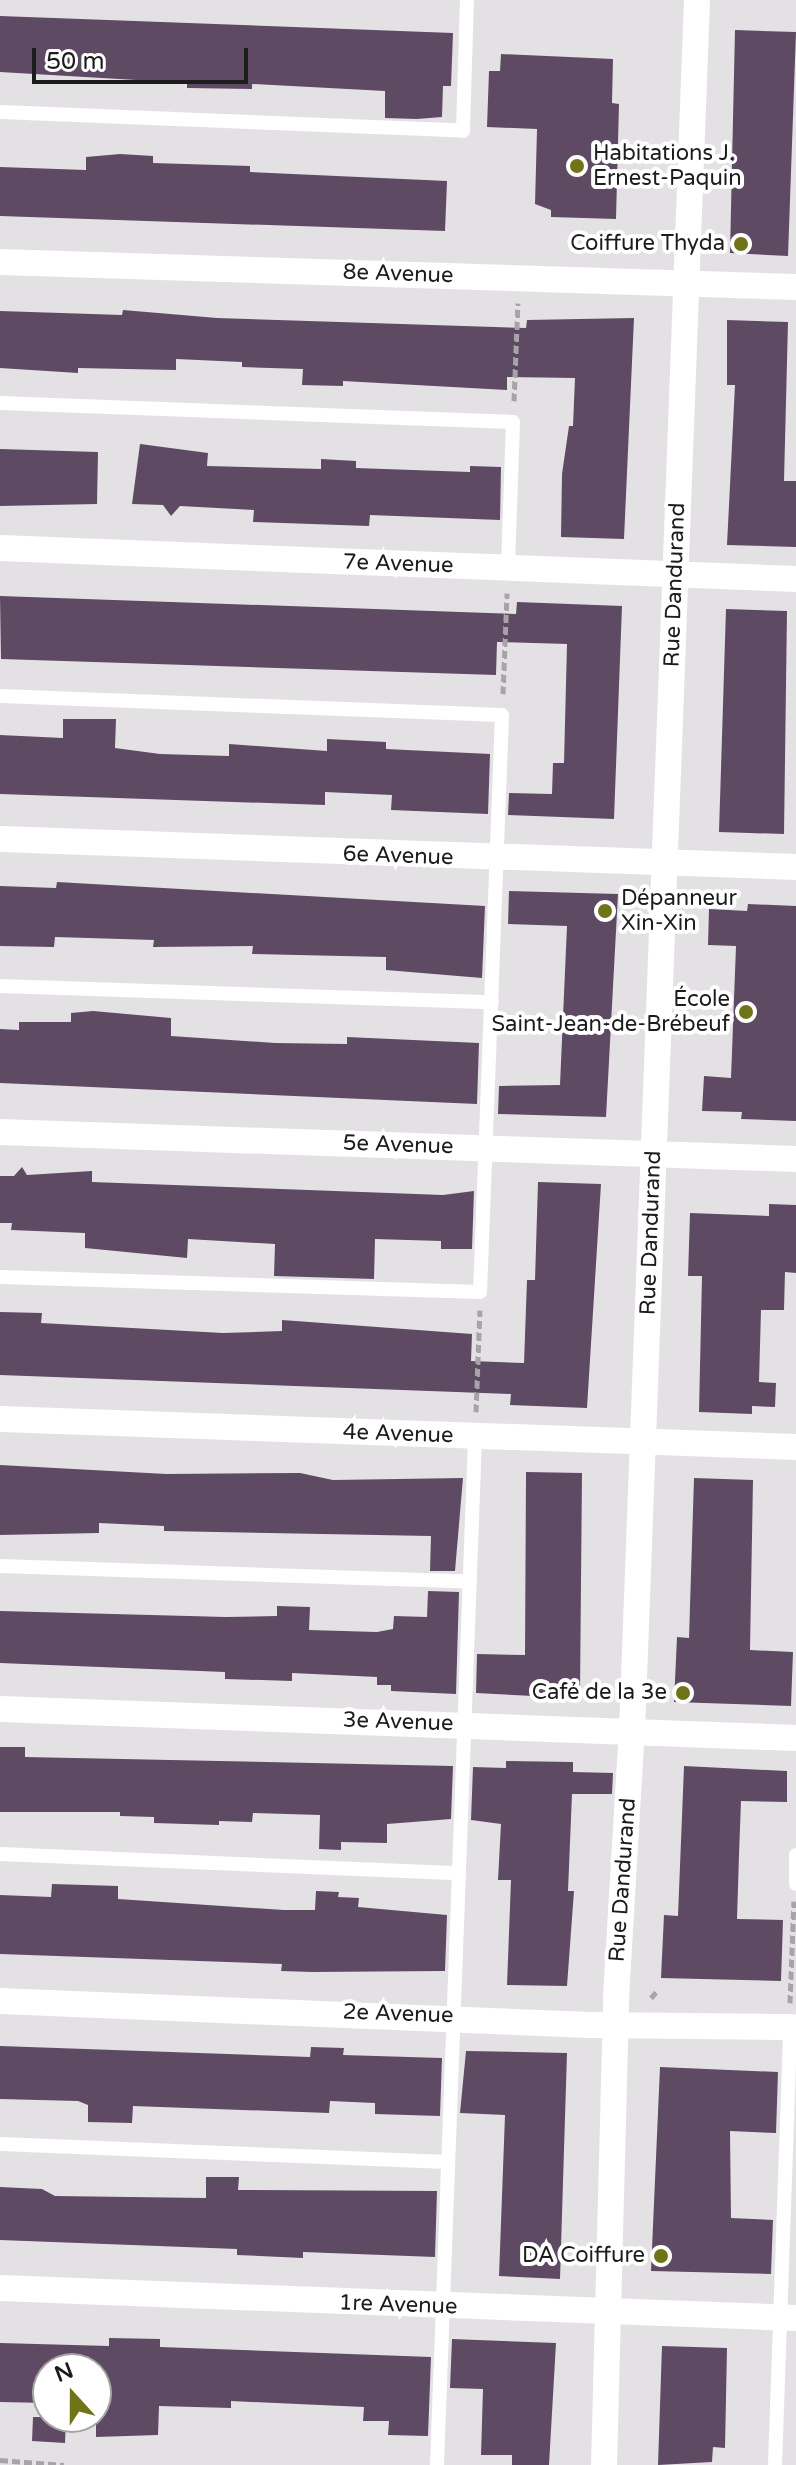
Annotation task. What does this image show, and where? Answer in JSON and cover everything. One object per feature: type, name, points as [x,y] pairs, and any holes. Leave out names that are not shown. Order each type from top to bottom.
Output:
[{"type":"street","name":"Rue Dandurand","points":[[604,2465],[615,2025],[632,1731],[697,0]]},
{"type":"street","name":"8e Avenue","points":[[0,262],[796,287]]},
{"type":"street","name":"7e Avenue","points":[[0,548],[796,579]]},
{"type":"street","name":"6e Avenue","points":[[0,839],[497,860],[796,867]]},
{"type":"street","name":"5e Avenue","points":[[0,1132],[796,1159]]},
{"type":"street","name":"4e Avenue","points":[[0,1419],[796,1447]]},
{"type":"street","name":"3e Avenue","points":[[0,1709],[796,1738]]},
{"type":"street","name":"2e Avenue","points":[[0,2001],[454,2016],[615,2025],[793,2026]]},
{"type":"street","name":"1re Avenue","points":[[0,2288],[787,2318]]},
{"type":"lane","points":[[0,112],[463,131],[467,0]]},
{"type":"lane","points":[[0,403],[513,422],[508,568]]},
{"type":"lane","points":[[0,696],[502,715],[480,1292],[0,1277]]},
{"type":"lane","points":[[0,986],[492,1002]]},
{"type":"lane","points":[[437,2465],[475,1437]]},
{"type":"lane","points":[[0,1566],[470,1582]]},
{"type":"lane","points":[[0,1854],[459,1873]]},
{"type":"lane","points":[[796,1855],[796,1884]]},
{"type":"lane","points":[[775,2465],[787,2318],[793,2026]]},
{"type":"lane","points":[[0,2144],[448,2162]]},
{"type":"path","points":[[513,422],[519,278]]},
{"type":"path","points":[[502,715],[508,568]]},
{"type":"path","points":[[475,1437],[480,1292]]},
{"type":"path","points":[[793,2026],[796,1884]]},
{"type":"path","points":[[651,1998],[657,1991]]},
{"type":"path","points":[[0,2460],[64,2465]]},
{"type":"building","points":[[0,16],[453,33],[451,86],[443,86],[442,117],[417,119],[385,118],[385,91],[252,84],[252,89],[187,88],[187,83],[0,72]]},
{"type":"building","points":[[735,30],[796,32],[788,256],[730,253]]},
{"type":"building","name":"Habitations J. Ernest-Paquin","points":[[501,54],[613,59],[612,103],[619,104],[616,219],[551,217],[551,210],[535,204],[537,129],[487,127],[489,71],[500,71]]},
{"type":"building","points":[[120,154],[153,156],[153,163],[250,166],[250,172],[447,181],[445,231],[0,216],[0,167],[86,170],[86,157]]},
{"type":"building","points":[[123,310],[217,318],[526,328],[527,320],[634,318],[624,539],[561,537],[562,474],[569,426],[573,426],[575,378],[507,377],[507,390],[343,381],[343,386],[302,385],[303,369],[242,367],[242,362],[176,359],[176,370],[78,368],[78,373],[0,368],[0,311],[122,315]]},
{"type":"building","points":[[727,320],[788,322],[784,481],[796,481],[796,547],[727,545],[735,385],[727,385]]},
{"type":"building","points":[[140,444],[208,453],[207,466],[321,469],[321,459],[356,461],[356,468],[470,472],[470,466],[501,467],[500,520],[370,515],[369,526],[253,522],[254,510],[180,506],[171,516],[163,505],[132,504]]},
{"type":"building","points":[[0,449],[98,452],[97,504],[0,506]]},
{"type":"building","points":[[0,596],[516,614],[517,602],[622,606],[614,819],[508,815],[509,793],[552,794],[553,763],[564,763],[567,644],[497,642],[496,675],[1,659]]},
{"type":"building","points":[[726,609],[787,611],[784,834],[719,832]]},
{"type":"building","points":[[63,719],[116,719],[115,748],[160,754],[229,756],[229,744],[327,751],[327,739],[386,742],[386,749],[490,754],[488,814],[391,810],[392,795],[325,792],[325,805],[0,794],[0,735],[63,738]]},
{"type":"building","points":[[57,882],[485,906],[482,978],[386,970],[386,957],[252,954],[253,946],[153,947],[154,940],[55,937],[54,947],[0,946],[0,886],[56,888]]},
{"type":"building","points":[[509,891],[618,894],[606,1117],[498,1114],[499,1086],[560,1085],[567,926],[508,924]]},
{"type":"building","name":"École Saint-Jean-de-Brébeuf","points":[[748,904],[796,906],[796,1121],[741,1119],[742,1112],[702,1111],[704,1076],[731,1078],[736,946],[708,945],[709,909],[747,911]]},
{"type":"building","points":[[93,1011],[171,1018],[171,1036],[275,1043],[347,1044],[347,1037],[479,1043],[477,1104],[0,1083],[0,1029],[19,1030],[19,1022],[71,1022],[71,1013]]},
{"type":"building","points":[[22,1167],[27,1175],[92,1171],[92,1182],[443,1195],[474,1191],[472,1249],[441,1249],[441,1241],[375,1239],[374,1279],[274,1276],[275,1244],[188,1239],[187,1258],[85,1248],[85,1233],[11,1230],[12,1223],[0,1223],[0,1176],[14,1176]]},
{"type":"building","points":[[538,1182],[601,1184],[587,1408],[510,1405],[511,1394],[0,1375],[0,1312],[42,1313],[41,1323],[223,1333],[282,1331],[282,1320],[472,1334],[471,1361],[524,1363],[527,1280],[535,1280]]},
{"type":"building","points":[[769,1204],[796,1205],[796,1273],[785,1272],[784,1310],[761,1310],[759,1382],[776,1383],[775,1407],[752,1406],[752,1414],[699,1412],[702,1276],[688,1276],[690,1213],[769,1216]]},
{"type":"building","points":[[0,1465],[166,1474],[300,1473],[333,1480],[463,1478],[455,1571],[430,1571],[431,1536],[164,1531],[164,1526],[99,1523],[99,1533],[0,1535]]},
{"type":"building","points":[[526,1472],[582,1473],[580,1692],[573,1698],[476,1693],[477,1654],[525,1655]]},
{"type":"building","points":[[694,1478],[753,1480],[750,1650],[793,1652],[791,1706],[674,1702],[677,1637],[689,1638]]},
{"type":"building","points":[[428,1591],[459,1592],[456,1694],[391,1691],[391,1685],[377,1685],[377,1677],[292,1673],[292,1681],[225,1679],[225,1672],[0,1663],[0,1611],[226,1617],[277,1616],[277,1606],[310,1607],[309,1630],[377,1632],[393,1629],[394,1616],[427,1617]]},
{"type":"building","points":[[0,1747],[25,1747],[25,1757],[453,1766],[451,1819],[387,1824],[387,1843],[341,1842],[341,1850],[319,1849],[320,1815],[253,1813],[252,1822],[219,1821],[219,1825],[154,1823],[154,1817],[120,1816],[120,1812],[0,1812]]},
{"type":"building","points":[[506,1761],[573,1762],[573,1772],[613,1773],[612,1794],[572,1794],[568,1891],[574,1891],[567,1986],[507,1985],[511,1880],[498,1880],[501,1824],[471,1820],[473,1767],[506,1768]]},
{"type":"building","points":[[684,1766],[787,1771],[787,1802],[741,1801],[737,1919],[783,1920],[781,1981],[661,1978],[664,1915],[678,1916]]},
{"type":"building","points":[[52,1884],[118,1886],[118,1899],[284,1910],[315,1910],[316,1891],[339,1892],[338,1897],[359,1898],[358,1907],[447,1915],[445,1971],[281,1971],[282,1964],[0,1954],[0,1895],[51,1897]]},
{"type":"building","points":[[0,2046],[310,2057],[311,2047],[344,2048],[343,2055],[442,2058],[440,2116],[375,2114],[375,2103],[330,2101],[329,2113],[133,2106],[132,2123],[88,2122],[88,2105],[78,2101],[0,2099]]},
{"type":"building","points":[[466,2051],[567,2053],[560,2279],[499,2276],[505,2115],[460,2113]]},
{"type":"building","points":[[660,2067],[778,2072],[776,2133],[730,2131],[731,2218],[773,2220],[771,2274],[651,2271]]},
{"type":"building","points":[[206,2177],[239,2177],[238,2190],[437,2191],[435,2257],[303,2252],[303,2258],[237,2255],[237,2249],[0,2240],[0,2187],[42,2189],[55,2196],[206,2198]]},
{"type":"building","points":[[109,2338],[160,2339],[160,2347],[431,2357],[428,2436],[388,2435],[389,2421],[363,2421],[364,2407],[231,2401],[231,2408],[159,2406],[158,2435],[96,2437],[96,2433],[112,2433],[112,2353],[32,2353],[32,2403],[0,2402],[0,2343],[109,2346]]},
{"type":"building","points":[[452,2339],[556,2343],[549,2465],[512,2465],[512,2455],[481,2455],[483,2389],[450,2388]]},
{"type":"building","points":[[662,2346],[727,2348],[725,2448],[713,2447],[712,2462],[658,2465]]},
{"type":"building","points":[[32,2433],[65,2433],[65,2443],[32,2441]]},
{"type":"place","name":"Habitations J. Ernest-Paquin","points":[[577,166]]},
{"type":"place","name":"Coiffure Thyda","points":[[741,244]]},
{"type":"place","name":"Dépanneur Xin-Xin","points":[[605,911]]},
{"type":"place","name":"École Saint-Jean-de-Brébeuf","points":[[746,1012]]},
{"type":"place","name":"Café de la 3e","points":[[683,1693]]},
{"type":"place","name":"DA Coiffure","points":[[661,2256]]}]
